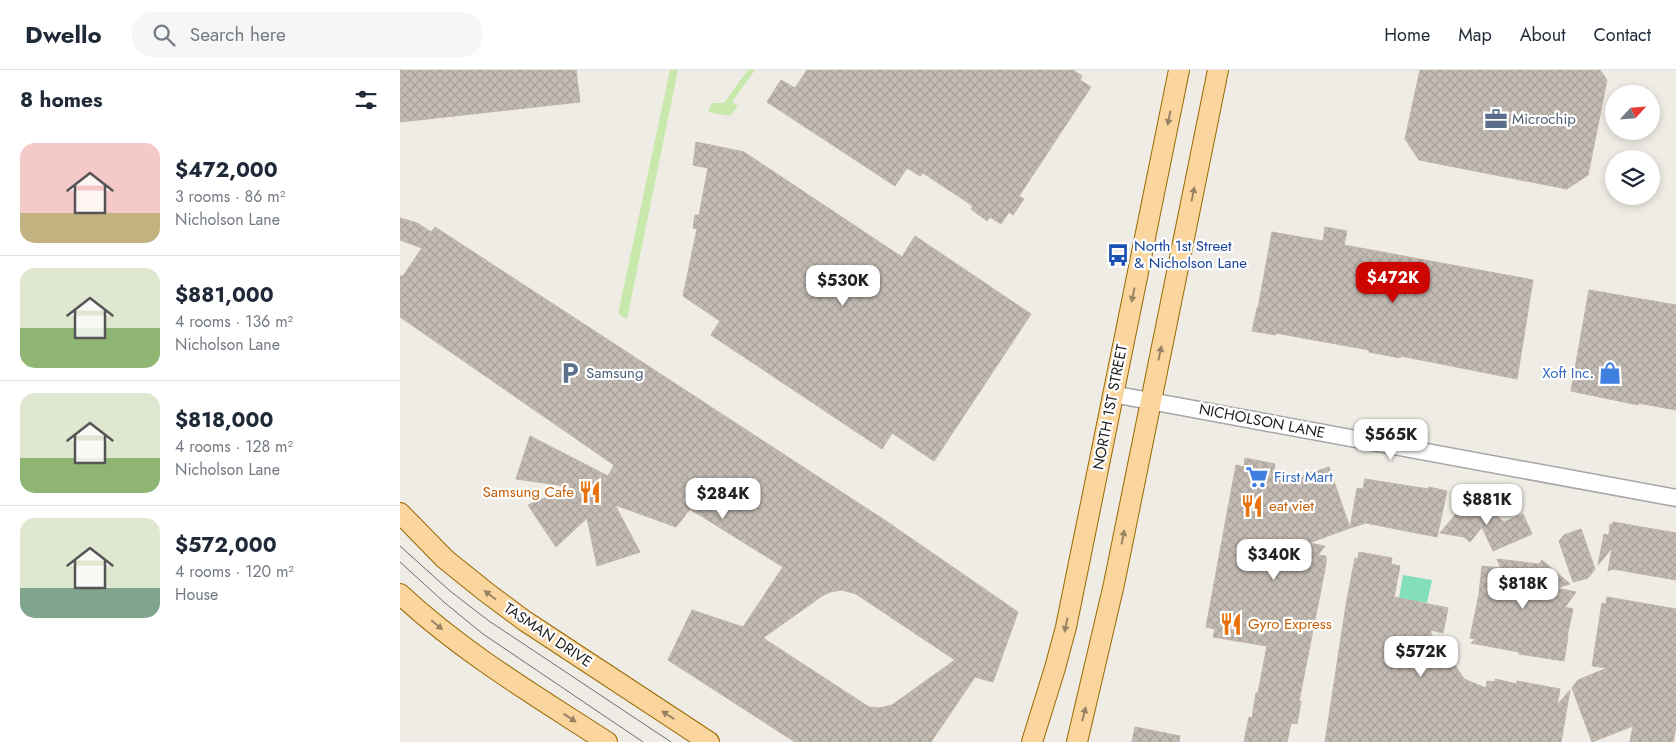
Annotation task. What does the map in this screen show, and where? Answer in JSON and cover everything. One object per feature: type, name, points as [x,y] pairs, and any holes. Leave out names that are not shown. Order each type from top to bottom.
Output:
[{"type":"main road","name":"NORTH 1ST STREET","points":[[1032,742],[1066,627],[1178,70]]},
{"type":"main road","points":[[1077,742],[1114,584],[1218,70]]},
{"type":"main road","name":"TASMAN DRIVE","points":[[400,513],[445,559],[525,621],[709,742]]},
{"type":"main road","points":[[400,594],[451,637],[494,668],[606,742]]},
{"type":"street","name":"NICHOLSON LANE","points":[[1112,394],[1676,498]]},
{"type":"green space","points":[[670,70],[678,70],[627,319],[618,314]]},
{"type":"green space","points":[[748,70],[755,70],[732,102],[738,106],[730,116],[708,112],[712,103],[724,103]]},
{"type":"green space","points":[[1403,575],[1432,580],[1427,603],[1399,598]]},
{"type":"building","points":[[400,70],[576,70],[580,102],[400,122]]},
{"type":"building","points":[[807,70],[1073,70],[1082,76],[1080,80],[1091,87],[1019,196],[1024,199],[1013,215],[1009,212],[1001,224],[990,217],[987,221],[971,209],[973,206],[923,173],[920,176],[907,168],[895,186],[767,102],[781,80],[795,88]]},
{"type":"building","points":[[1420,70],[1600,70],[1607,80],[1588,175],[1567,189],[1419,160],[1405,139]]},
{"type":"building","points":[[696,142],[744,152],[902,257],[915,236],[1031,314],[934,461],[892,433],[882,449],[711,335],[720,321],[683,296],[697,229],[693,228],[695,215],[699,215],[708,168],[693,165]]},
{"type":"building","points":[[400,218],[417,223],[431,232],[435,227],[886,521],[1018,612],[993,682],[975,677],[931,742],[795,742],[668,660],[692,610],[743,627],[783,567],[690,509],[676,527],[615,505],[640,552],[597,566],[587,518],[556,547],[528,505],[572,487],[516,479],[530,436],[608,476],[614,465],[400,317],[400,276],[403,276],[422,248],[400,240]],"holes":[[[842,590],[856,594],[955,660],[892,705],[880,708],[869,707],[763,638],[830,592]]]},
{"type":"building","points":[[1325,227],[1347,231],[1344,245],[1533,280],[1517,379],[1276,333],[1276,335],[1252,331],[1272,232],[1323,241]]},
{"type":"building","points":[[1589,290],[1676,305],[1676,410],[1638,403],[1638,405],[1571,391]]},
{"type":"building","points":[[1245,458],[1275,464],[1274,472],[1299,477],[1329,467],[1350,528],[1309,543],[1325,546],[1318,555],[1326,556],[1326,564],[1299,701],[1301,701],[1297,724],[1291,723],[1287,742],[1244,742],[1249,717],[1252,718],[1256,693],[1258,693],[1267,646],[1213,637],[1215,629],[1206,627],[1236,465],[1244,467]]},
{"type":"building","points":[[1365,479],[1447,491],[1437,537],[1366,523],[1350,528],[1357,488],[1363,489]]},
{"type":"building","points":[[1476,499],[1504,522],[1523,514],[1532,534],[1493,551],[1482,527],[1470,542],[1464,537],[1440,533],[1464,504],[1469,507]]},
{"type":"building","points":[[1613,522],[1676,533],[1676,580],[1613,569],[1608,571],[1612,548],[1598,565],[1604,534],[1609,535],[1610,524],[1612,525]]},
{"type":"building","points":[[1581,529],[1595,569],[1588,578],[1573,582],[1559,541],[1564,535]]},
{"type":"building","points":[[1359,552],[1392,558],[1391,564],[1400,566],[1394,597],[1448,608],[1443,633],[1431,630],[1431,668],[1449,656],[1464,679],[1486,688],[1487,681],[1495,682],[1495,679],[1517,684],[1517,681],[1560,689],[1557,705],[1570,690],[1561,742],[1325,742],[1346,605],[1355,558],[1358,559]]},
{"type":"building","points":[[1497,559],[1539,564],[1542,560],[1570,584],[1556,588],[1576,592],[1565,607],[1573,609],[1564,661],[1519,654],[1519,652],[1471,643],[1476,639],[1470,638],[1479,594],[1482,566],[1501,568]]},
{"type":"building","points":[[1607,597],[1676,609],[1676,727],[1673,742],[1630,742],[1633,726],[1592,742],[1572,688],[1578,680],[1607,668],[1592,666],[1602,603],[1606,604]]},
{"type":"building","points":[[1135,727],[1180,736],[1179,742],[1132,742]]},
{"type":"tram line","points":[[400,546],[450,591],[489,621],[671,742]]},
{"type":"tram line","points":[[400,562],[483,634],[643,742]]},
{"type":"place","name":"Microchip","points":[[1496,119]]},
{"type":"place","name":"North 1st Street & Nicholson Lane","points":[[1118,255]]},
{"type":"place","name":"Samsung","points":[[570,373]]},
{"type":"place","name":"Xoft Inc.","points":[[1610,373]]},
{"type":"place","name":"First Mart","points":[[1257,477]]},
{"type":"place","name":"Samsung Cafe","points":[[590,492]]},
{"type":"place","name":"eat viet","points":[[1252,506]]},
{"type":"place","name":"Gyro Express","points":[[1231,624]]}]
